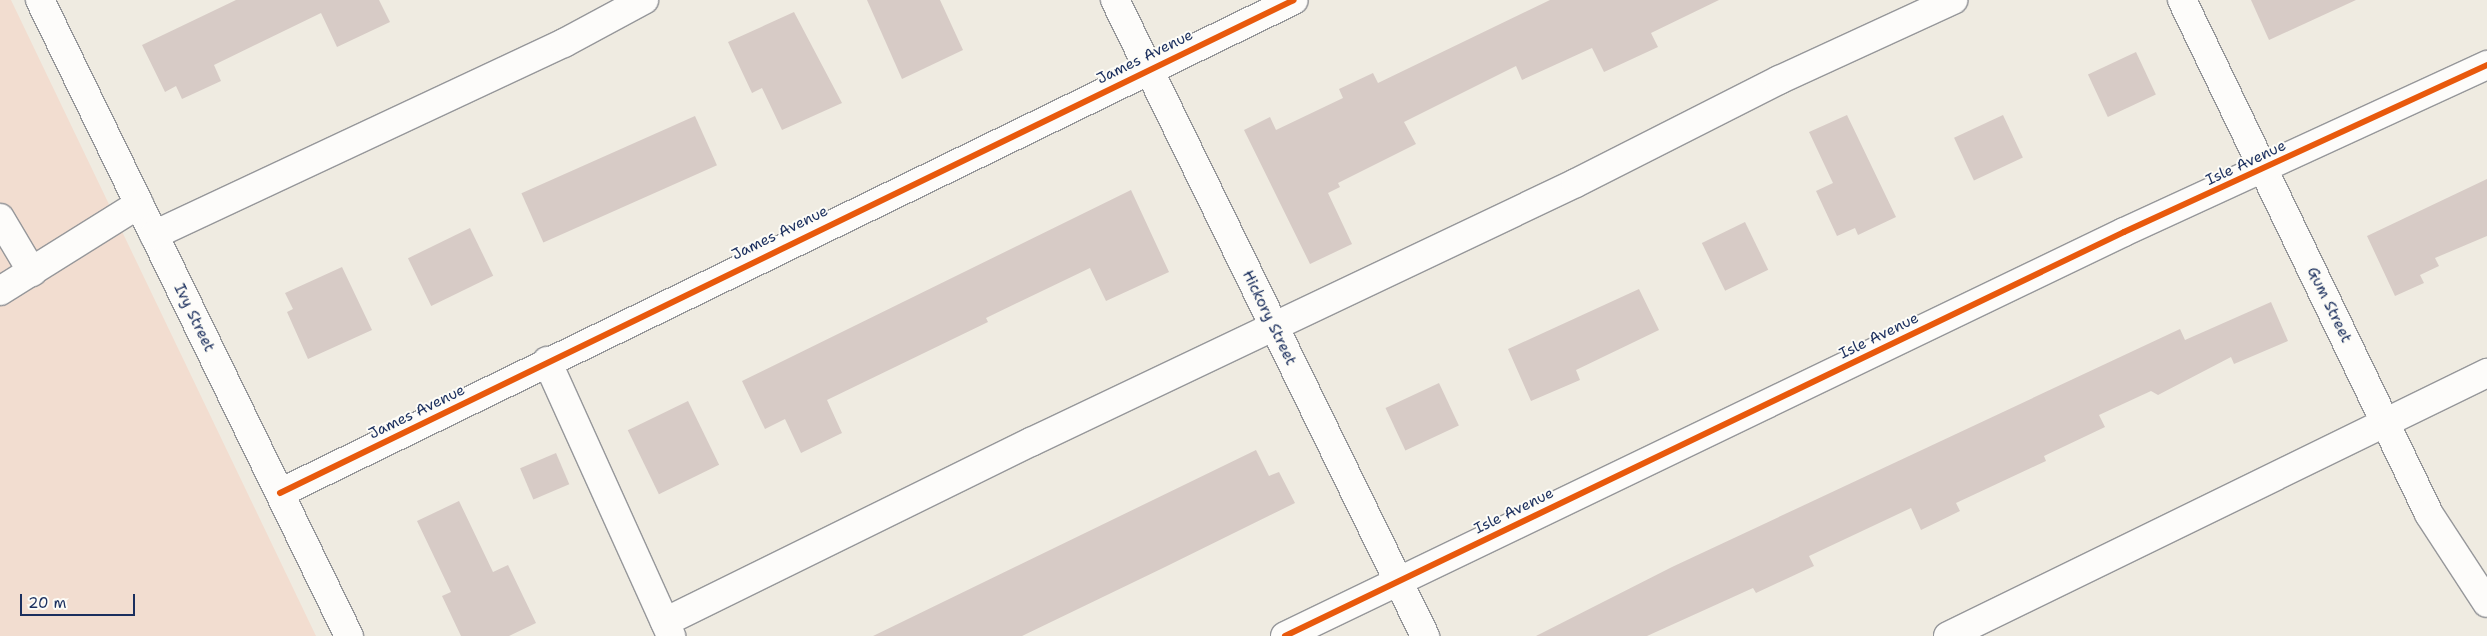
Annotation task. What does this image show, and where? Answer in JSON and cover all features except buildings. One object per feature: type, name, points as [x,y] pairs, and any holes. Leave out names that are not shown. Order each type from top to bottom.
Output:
[{"type":"street","name":"Ivy Street","points":[[40,0],[350,636]]},
{"type":"street","points":[[154,235],[555,48],[644,0]]},
{"type":"street","name":"Hickory Street","points":[[1115,0],[1147,71],[1425,636]]},
{"type":"street","name":"James Avenue","points":[[280,493],[547,361],[1294,0]]},
{"type":"street","points":[[547,361],[668,629],[1779,80],[1953,0]]},
{"type":"street","name":"Gum Street","points":[[2182,0],[2385,422],[2450,552],[2487,603]]},
{"type":"street","name":"Isle Avenue","points":[[1285,636],[1398,580],[2487,65]]},
{"type":"street","points":[[0,291],[139,204]]},
{"type":"street","points":[[0,218],[32,272]]},
{"type":"street","points":[[1948,636],[2487,372]]},
{"type":"shaded area","points":[[0,0],[11,0],[316,636],[0,636]]},
{"type":"cycle path","points":[[280,493],[1294,0]]},
{"type":"cycle path","points":[[1285,636],[2124,232],[2487,65]]}]
